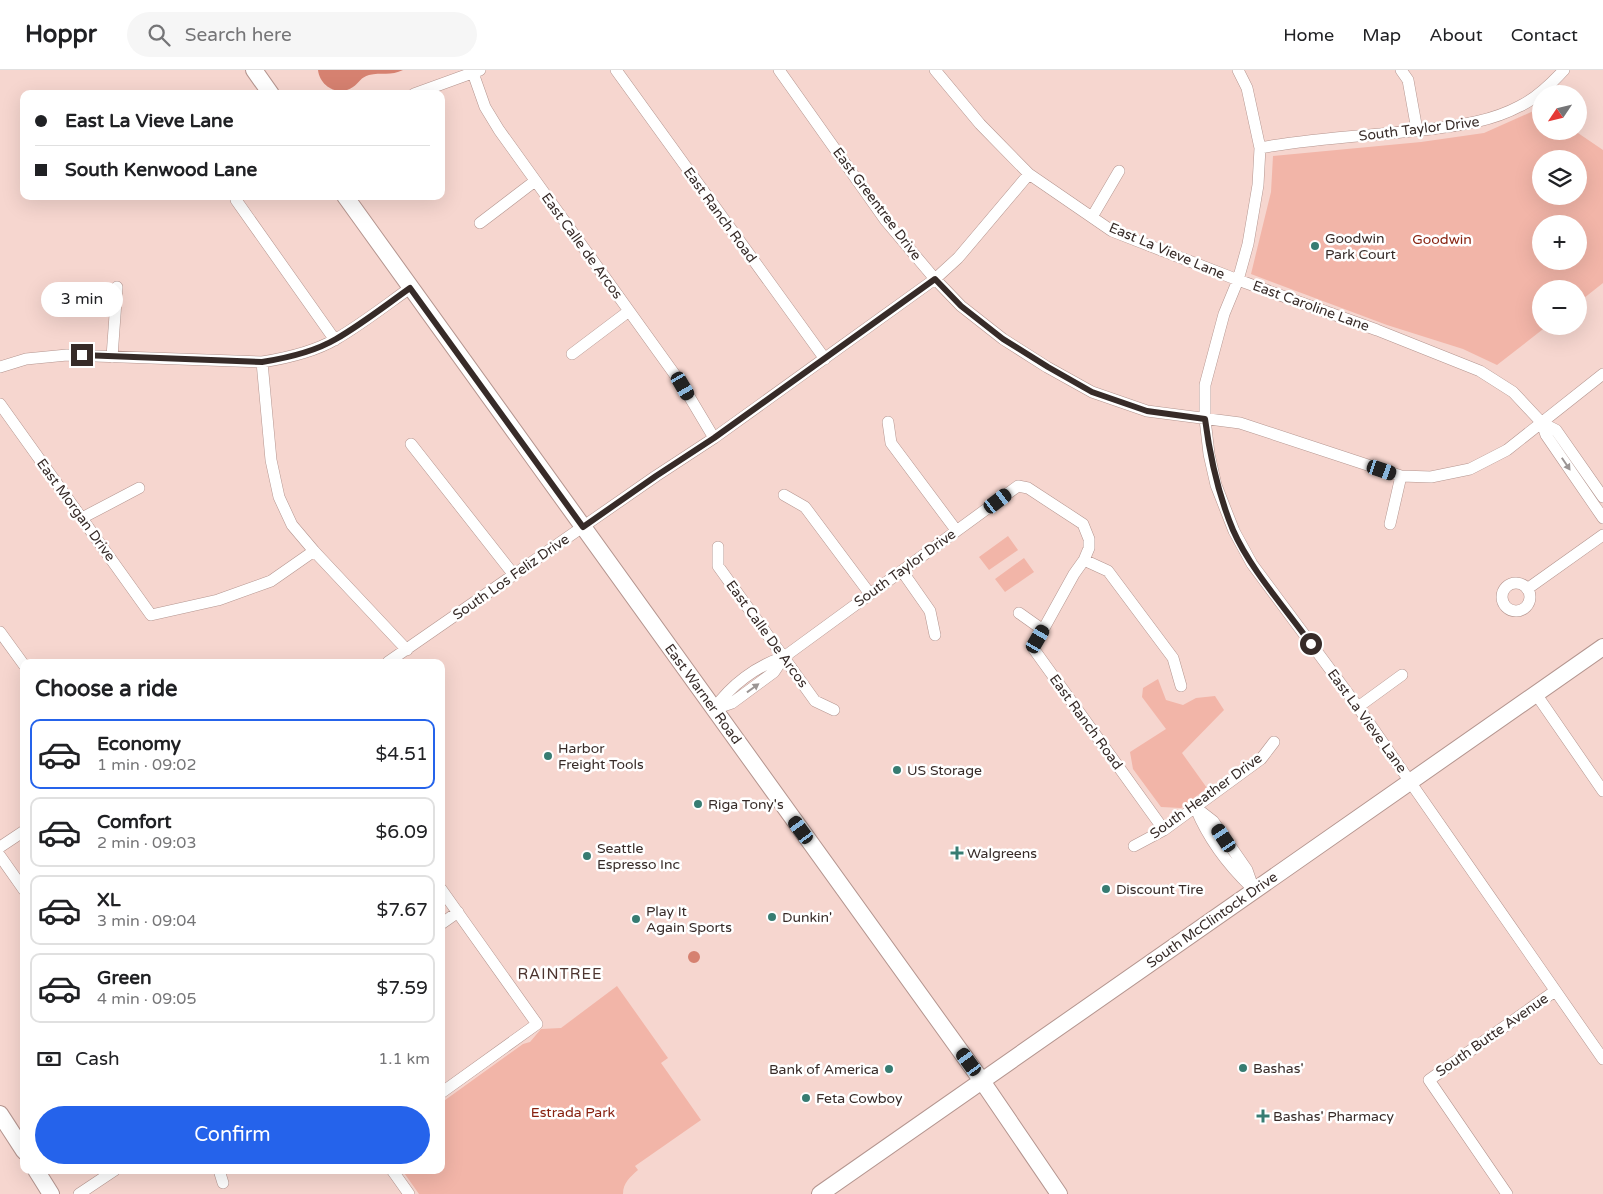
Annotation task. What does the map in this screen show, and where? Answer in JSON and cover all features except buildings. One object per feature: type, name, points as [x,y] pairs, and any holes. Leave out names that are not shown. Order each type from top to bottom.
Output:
[{"type":"main road","points":[[254,70],[268,90]]},
{"type":"main road","name":"East Warner Road","points":[[348,200],[982,1081],[1059,1194]]},
{"type":"main road","name":"South McClintock Drive","points":[[820,1194],[1603,647]]},
{"type":"main road","points":[[0,1114],[20,1145]]},
{"type":"main road","points":[[38,1174],[51,1194]]},
{"type":"street","name":"East Ranch Road","points":[[616,70],[824,359]]},
{"type":"street","name":"East Greentree Drive","points":[[778,70],[886,221],[935,279],[961,306],[1003,339],[1092,392],[1147,411],[1240,423],[1401,476],[1431,477],[1470,468],[1508,450],[1603,374]]},
{"type":"street","name":"East La Vieve Lane","points":[[935,70],[980,124],[1029,174],[1112,231],[1238,280],[1224,314],[1205,385],[1205,419],[1209,454],[1216,485],[1234,531],[1252,564],[1358,707],[1603,1059]]},
{"type":"street","name":"East Caroline Lane","points":[[1238,70],[1247,88],[1260,148],[1258,185],[1248,244],[1238,280],[1377,330],[1480,371],[1513,392],[1542,422],[1556,430],[1603,497]]},
{"type":"street","points":[[1401,70],[1408,80],[1417,130]]},
{"type":"street","name":"South Taylor Drive","points":[[1260,148],[1290,142],[1417,130],[1485,120],[1520,106],[1548,86],[1564,70]]},
{"type":"street","points":[[425,90],[476,72]]},
{"type":"street","name":"East Calle de Arcos","points":[[476,72],[485,107],[498,130],[683,386],[714,438]]},
{"type":"street","name":"East La Vieve Lane","points":[[1092,216],[1119,171]]},
{"type":"street","name":"South Los Feliz Drive","points":[[393,659],[656,476],[714,438],[935,279],[958,258],[1029,174]]},
{"type":"street","name":"East Calle de Arcos","points":[[480,223],[535,181]]},
{"type":"street","points":[[236,200],[336,340]]},
{"type":"street","points":[[112,357],[117,287]]},
{"type":"street","points":[[0,368],[26,359],[67,354],[262,362],[286,358],[336,340],[410,288]]},
{"type":"street","name":"East Calle de Arcos","points":[[572,354],[629,311]]},
{"type":"street","points":[[262,362],[271,460],[280,496],[292,525],[407,650]]},
{"type":"street","name":"East Morgan Drive","points":[[0,404],[151,615],[218,600],[271,581],[314,551]]},
{"type":"street","points":[[888,422],[891,443],[956,530]]},
{"type":"street","name":"East Caroline Lane","points":[[1542,422],[1546,435],[1603,518]]},
{"type":"street","points":[[411,444],[514,575]]},
{"type":"street","points":[[1390,524],[1401,476]]},
{"type":"street","name":"South Taylor Drive","points":[[714,709],[727,692],[766,663],[784,657],[1018,486],[1028,488],[1083,524],[1089,539],[1089,548],[1084,560]]},
{"type":"street","points":[[82,518],[138,488]]},
{"type":"street","points":[[784,495],[805,506],[870,594]]},
{"type":"street","points":[[1527,589],[1603,535]]},
{"type":"street","name":"East Calle De Arcos","points":[[718,547],[718,566],[815,701],[834,710]]},
{"type":"street","name":"East Ranch Road","points":[[1084,560],[1074,574],[1033,648],[1164,830]]},
{"type":"street","points":[[1084,560],[1108,571],[1173,658],[1181,686]]},
{"type":"street","points":[[902,571],[930,611],[935,635]]},
{"type":"street","points":[[1019,613],[1043,630]]},
{"type":"street","points":[[0,632],[20,660]]},
{"type":"street","points":[[1358,707],[1402,675]]},
{"type":"street","points":[[1536,694],[1598,773],[1603,791]]},
{"type":"street","name":"South Heather Drive","points":[[1134,846],[1164,830],[1261,759],[1274,742]]},
{"type":"street","points":[[1195,807],[1204,828],[1237,875],[1254,890]]},
{"type":"street","points":[[0,848],[20,833]]},
{"type":"street","points":[[0,856],[20,884]]},
{"type":"street","points":[[445,894],[537,1024],[445,1090]]},
{"type":"street","points":[[445,921],[458,912]]},
{"type":"street","name":"South Butte Avenue","points":[[1507,1194],[1429,1080],[1556,991]]},
{"type":"street","points":[[79,1194],[109,1174]]},
{"type":"street","points":[[220,1174],[223,1183]]},
{"type":"street","points":[[395,1174],[409,1194]]},
{"type":"green space","name":"Goodwin","points":[[1532,112],[1532,140],[1588,140],[1603,150],[1603,283],[1587,296],[1587,280],[1532,280],[1532,335],[1535,335],[1497,365],[1463,349],[1387,325],[1251,274],[1271,192],[1273,156],[1421,142],[1484,133]]},
{"type":"green space","points":[[1008,536],[1018,550],[989,570],[979,557]]},
{"type":"green space","points":[[1024,558],[1034,572],[1005,592],[995,579]]},
{"type":"green space","points":[[1158,679],[1166,700],[1183,705],[1196,698],[1215,696],[1224,710],[1182,753],[1207,788],[1181,808],[1161,807],[1133,769],[1130,752],[1166,729],[1142,697],[1143,688]]},
{"type":"green space","name":"Estrada Park","points":[[617,986],[668,1058],[661,1063],[701,1120],[635,1166],[638,1170],[626,1183],[623,1194],[419,1194],[405,1174],[445,1174],[445,1100],[523,1044],[530,1042],[541,1029],[561,1028]]},
{"type":"shaded area","points":[[318,70],[403,70],[394,73],[366,76],[348,90],[331,89],[322,81]]},
{"type":"shaded area","points":[[694,951],[700,957],[694,963],[688,957]]},
{"type":"place","name":"Goodwin Park Court","points":[[1315,246]]},
{"type":"place","name":"Harbor Freight Tools","points":[[548,756]]},
{"type":"place","name":"US Storage","points":[[897,770]]},
{"type":"place","name":"Riga Tony's","points":[[698,804]]},
{"type":"place","name":"Walgreens","points":[[957,853]]},
{"type":"place","name":"Seattle Espresso Inc","points":[[587,856]]},
{"type":"place","name":"Discount Tire","points":[[1106,889]]},
{"type":"place","name":"Dunkin'","points":[[772,917]]},
{"type":"place","name":"Play It Again Sports","points":[[636,919]]},
{"type":"place","name":"Bashas'","points":[[1243,1068]]},
{"type":"place","name":"Bank of America","points":[[889,1069]]},
{"type":"place","name":"Feta Cowboy","points":[[806,1098]]},
{"type":"place","name":"Bashas' Pharmacy","points":[[1263,1116]]},
{"type":"district","name":"RAINTREE","points":[[560,974]]},
{"type":"route","points":[[82,355],[262,362],[286,358],[336,340],[410,288],[583,527],[714,438],[935,279],[961,306],[1003,339],[1092,392],[1147,411],[1205,419],[1209,454],[1216,485],[1234,531],[1252,564],[1311,644]]}]
